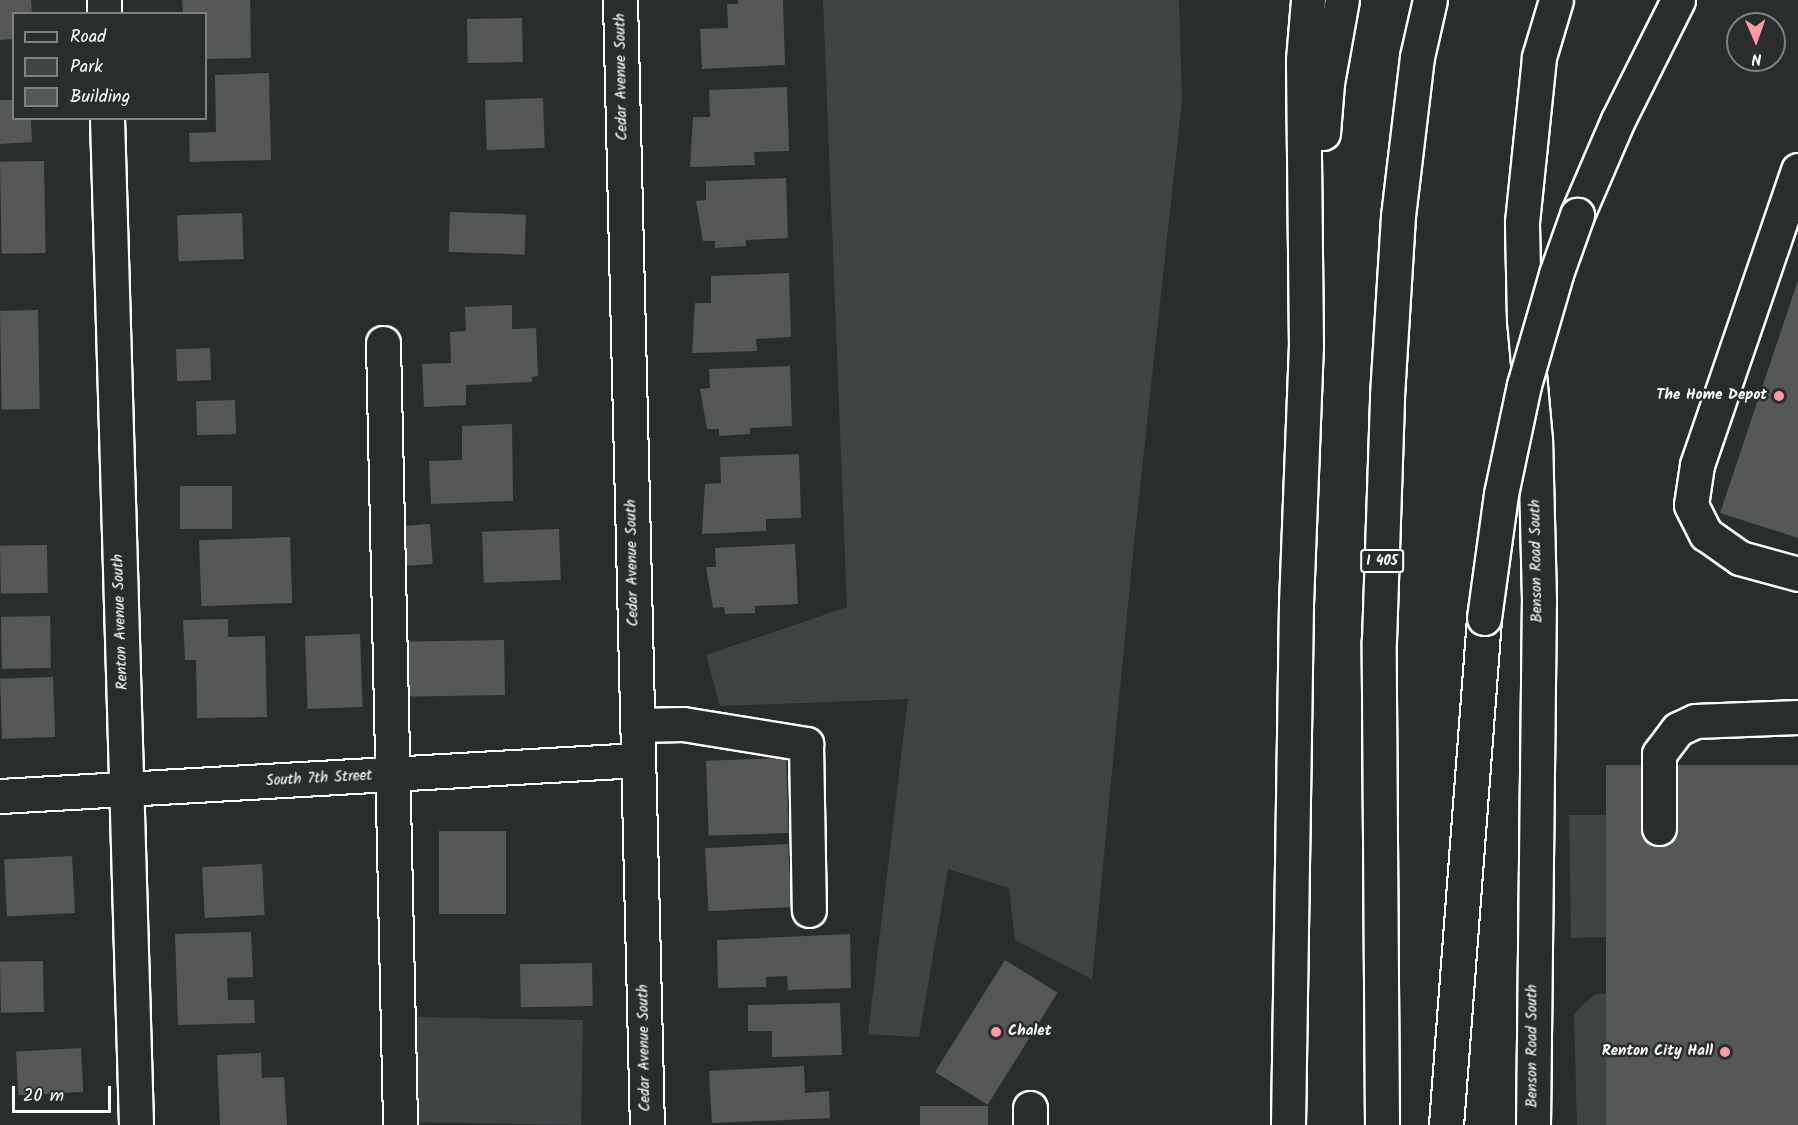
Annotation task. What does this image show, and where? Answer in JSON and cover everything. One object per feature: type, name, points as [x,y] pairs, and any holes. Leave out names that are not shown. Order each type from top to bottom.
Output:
[{"type":"main road","name":"Cedar Avenue South","points":[[620,0],[647,1125]]},
{"type":"main road","points":[[1306,347],[1303,60],[1308,0]]},
{"type":"main road","points":[[1288,1125],[1296,604],[1306,347],[1327,83],[1342,0]]},
{"type":"main road","name":"I 405","points":[[1382,1125],[1379,641],[1387,396],[1398,216],[1417,57],[1430,0]]},
{"type":"main road","name":"Benson Road South","points":[[1533,1125],[1539,600],[1535,440],[1524,321],[1522,222],[1539,57],[1556,0]]},
{"type":"main road","points":[[1446,1125],[1484,618],[1501,494],[1521,396],[1556,274],[1577,216],[1618,120],[1678,0]]},
{"type":"main road","name":"Renton Avenue South","points":[[107,120],[136,1125]]},
{"type":"main road","points":[[1798,170],[1696,465],[1690,505],[1706,534],[1740,558],[1798,574]]},
{"type":"main road","points":[[383,343],[400,1125]]},
{"type":"main road","points":[[1659,828],[1659,754],[1677,729],[1695,721],[1798,717]]},
{"type":"main road","points":[[637,724],[683,724],[806,744],[809,910]]},
{"type":"main road","name":"South 7th Street","points":[[0,796],[638,760]]},
{"type":"green space","points":[[823,0],[1179,0],[1182,100],[1134,543],[1092,979],[1015,940],[1009,888],[948,869],[919,1037],[868,1034],[908,699],[720,706],[706,655],[847,607]]},
{"type":"green space","points":[[1569,815],[1607,815],[1610,924],[1643,936],[1571,938]]},
{"type":"green space","points":[[1595,994],[1611,994],[1614,1125],[1577,1125],[1574,1014]]},
{"type":"green space","points":[[406,1017],[583,1020],[581,1125],[404,1122]]},
{"type":"building","points":[[0,0],[31,0],[32,12],[12,12],[12,39],[0,40]]},
{"type":"building","points":[[182,0],[250,0],[251,58],[207,59],[207,12],[183,12]]},
{"type":"building","points":[[738,0],[783,0],[785,65],[702,69],[700,29],[728,28],[727,4],[738,4]]},
{"type":"building","points":[[522,18],[523,62],[468,63],[467,19]]},
{"type":"building","points":[[269,73],[271,160],[190,162],[189,133],[216,132],[215,75]]},
{"type":"building","points":[[787,87],[789,151],[754,152],[755,165],[690,167],[693,117],[710,117],[709,90]]},
{"type":"building","points":[[543,98],[545,148],[487,150],[485,100]]},
{"type":"building","points":[[0,100],[12,100],[12,120],[31,120],[32,142],[0,144]]},
{"type":"building","points":[[44,161],[46,253],[2,254],[0,162]]},
{"type":"building","points":[[786,178],[788,238],[746,240],[746,246],[715,248],[715,241],[703,241],[696,201],[706,200],[706,181]]},
{"type":"building","points":[[450,212],[526,215],[525,255],[449,252]]},
{"type":"building","points":[[242,213],[244,259],[179,261],[177,215]]},
{"type":"building","points":[[789,273],[791,337],[756,339],[757,351],[692,353],[695,303],[711,303],[711,276]]},
{"type":"building","name":"The Home Depot","points":[[1798,280],[1798,538],[1720,513]]},
{"type":"building","points":[[512,305],[512,329],[536,328],[538,376],[532,377],[532,382],[466,385],[466,405],[424,407],[422,364],[451,363],[450,332],[466,331],[465,307]]},
{"type":"building","points":[[38,310],[40,409],[2,410],[0,311]]},
{"type":"building","points":[[210,348],[211,380],[177,381],[176,349]]},
{"type":"building","points":[[790,366],[792,426],[750,428],[750,434],[719,436],[719,429],[707,429],[700,389],[710,388],[709,369]]},
{"type":"building","points":[[235,400],[236,434],[197,435],[196,401]]},
{"type":"building","points":[[512,424],[513,501],[431,504],[429,461],[462,460],[462,426]]},
{"type":"building","points":[[799,454],[801,518],[766,519],[766,531],[702,534],[705,484],[721,483],[720,457]]},
{"type":"building","points":[[180,486],[232,486],[232,529],[180,529]]},
{"type":"building","points":[[430,524],[433,564],[398,566],[395,526]]},
{"type":"building","points":[[559,529],[561,580],[484,583],[482,532]]},
{"type":"building","points":[[290,537],[292,603],[201,606],[199,540]]},
{"type":"building","points":[[795,544],[798,604],[755,606],[755,613],[725,614],[724,607],[713,608],[706,567],[716,567],[715,548]]},
{"type":"building","points":[[47,545],[48,593],[1,594],[0,546]]},
{"type":"building","points":[[50,616],[51,668],[2,669],[1,617]]},
{"type":"building","points":[[228,619],[228,637],[265,636],[267,717],[197,718],[196,660],[185,660],[183,620]]},
{"type":"building","points":[[360,634],[363,707],[308,709],[305,636]]},
{"type":"building","points":[[504,640],[505,695],[400,697],[399,642]]},
{"type":"building","points":[[53,677],[55,737],[2,739],[0,679]]},
{"type":"building","points":[[786,758],[789,833],[709,836],[706,761]]},
{"type":"building","points":[[1606,765],[1798,765],[1798,1125],[1606,1125]]},
{"type":"building","points":[[439,831],[506,831],[506,914],[439,914]]},
{"type":"building","points":[[788,844],[791,907],[708,911],[705,848]]},
{"type":"building","points":[[72,856],[75,913],[7,916],[4,860]]},
{"type":"building","points":[[262,864],[265,915],[205,918],[202,867]]},
{"type":"building","points":[[251,932],[253,977],[227,978],[228,1000],[254,1000],[255,1023],[178,1025],[175,934]]},
{"type":"building","points":[[850,934],[851,988],[788,990],[787,976],[766,977],[766,987],[718,988],[717,940]]},
{"type":"building","name":"Chalet","points":[[1005,960],[1058,993],[988,1105],[935,1072]]},
{"type":"building","points":[[43,961],[44,1012],[1,1013],[0,962]]},
{"type":"building","points":[[592,963],[593,1006],[521,1007],[520,964]]},
{"type":"building","points":[[840,1003],[842,1055],[772,1057],[772,1031],[748,1031],[748,1005]]},
{"type":"building","points":[[81,1048],[83,1092],[18,1095],[16,1051]]},
{"type":"building","points":[[261,1053],[262,1078],[284,1077],[287,1125],[220,1125],[217,1055]]},
{"type":"building","points":[[804,1066],[805,1093],[829,1091],[830,1118],[712,1123],[709,1071]]},
{"type":"building","points":[[920,1106],[988,1106],[988,1125],[920,1125]]},
{"type":"place","name":"The Home Depot","points":[[1779,396]]},
{"type":"place","name":"Chalet","points":[[996,1032]]},
{"type":"place","name":"Renton City Hall","points":[[1725,1052]]}]
